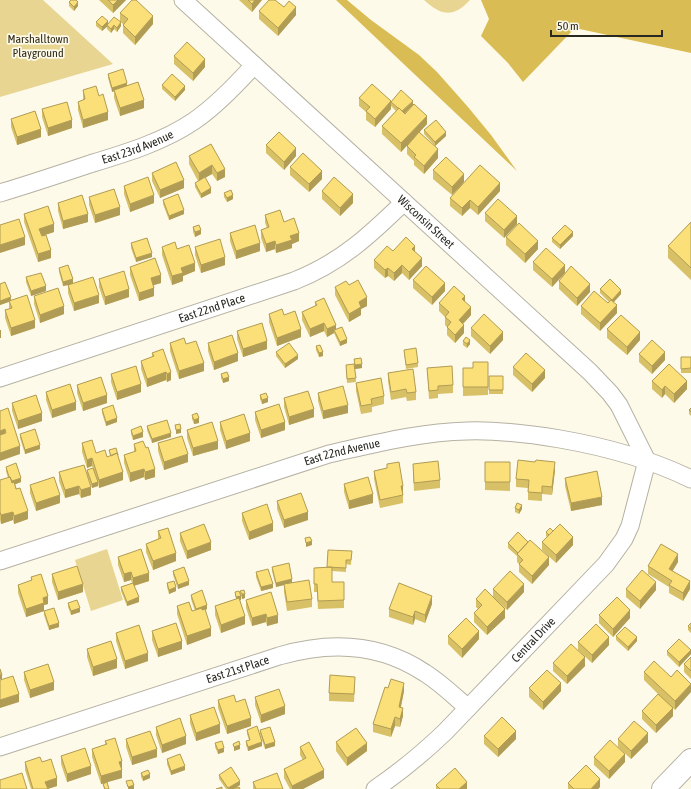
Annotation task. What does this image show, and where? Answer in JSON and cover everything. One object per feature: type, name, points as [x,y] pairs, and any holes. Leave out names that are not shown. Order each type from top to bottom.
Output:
[{"type":"street","name":"Wisconsin Street","points":[[183,0],[601,383],[619,405],[647,461]]},
{"type":"street","name":"East 23rd Avenue","points":[[0,193],[124,154],[174,132],[194,121],[215,104],[254,65]]},
{"type":"street","name":"East 22nd Place","points":[[0,378],[294,281],[308,275],[351,250],[404,202]]},
{"type":"street","name":"East 22nd Avenue","points":[[0,561],[329,454],[384,441],[441,433],[466,431],[504,432],[543,436],[593,445],[668,468],[691,479]]},
{"type":"street","name":"Central Drive","points":[[375,789],[425,751],[609,560],[624,539],[630,526],[647,461]]},
{"type":"street","name":"East 21st Place","points":[[0,747],[279,656],[321,647],[358,647],[398,658],[425,672],[468,708]]},
{"type":"street","points":[[663,789],[691,760]]},
{"type":"green space","name":"Marshalltown Playground","points":[[0,0],[43,0],[113,64],[0,97]]},
{"type":"green space","points":[[424,0],[470,0],[458,10],[447,13],[436,9]]},
{"type":"green space","points":[[107,549],[123,600],[91,611],[75,560]]},
{"type":"shaded area","points":[[336,0],[347,0],[371,20],[419,55],[437,72],[491,135],[517,171]]},
{"type":"shaded area","points":[[481,0],[691,0],[691,53],[575,28],[523,82],[508,63],[481,36],[489,19]]},
{"type":"building","points":[[71,0],[76,0],[78,2],[74,7],[69,2]]},
{"type":"building","points":[[108,0],[118,0],[113,5]]},
{"type":"building","points":[[132,0],[136,0],[153,16],[135,37],[123,25],[128,19],[120,13]]},
{"type":"building","points":[[248,0],[255,0],[252,4]]},
{"type":"building","points":[[269,0],[275,0],[284,7],[289,1],[296,7],[278,28],[259,11]]},
{"type":"building","points":[[102,16],[108,21],[102,27],[96,22]]},
{"type":"building","points":[[114,17],[121,22],[117,28],[114,25],[111,29],[107,25]]},
{"type":"building","points":[[187,42],[205,59],[193,73],[174,56]]},
{"type":"building","points":[[123,69],[127,83],[112,88],[108,74]]},
{"type":"building","points":[[172,74],[185,86],[175,97],[162,85]]},
{"type":"building","points":[[138,82],[144,100],[120,108],[114,90]]},
{"type":"building","points":[[372,84],[391,101],[375,119],[366,111],[370,107],[359,98]]},
{"type":"building","points":[[96,86],[99,96],[103,94],[108,112],[83,120],[78,102],[85,99],[83,90]]},
{"type":"building","points":[[401,90],[413,101],[402,111],[391,102]]},
{"type":"building","points":[[67,102],[72,120],[48,128],[42,109]]},
{"type":"building","points":[[414,104],[427,116],[401,143],[382,126],[399,108],[405,114]]},
{"type":"building","points":[[35,111],[41,129],[17,137],[11,119]]},
{"type":"building","points":[[436,120],[446,132],[435,142],[424,130]]},
{"type":"building","points":[[279,132],[296,148],[284,162],[266,145]]},
{"type":"building","points":[[419,132],[438,149],[424,166],[414,157],[416,155],[407,146]]},
{"type":"building","points":[[211,144],[225,169],[217,173],[212,165],[199,173],[189,156]]},
{"type":"building","points":[[303,153],[322,171],[309,184],[290,167]]},
{"type":"building","points":[[446,157],[464,174],[452,187],[433,170]]},
{"type":"building","points":[[176,162],[184,180],[160,190],[152,173]]},
{"type":"building","points":[[480,165],[500,183],[478,207],[470,200],[462,208],[450,198]]},
{"type":"building","points":[[148,177],[154,195],[130,204],[124,186]]},
{"type":"building","points":[[205,177],[211,188],[201,194],[195,183]]},
{"type":"building","points":[[334,177],[353,194],[340,208],[322,191]]},
{"type":"building","points":[[114,189],[120,207],[95,215],[89,197]]},
{"type":"building","points":[[231,190],[233,195],[227,198],[224,193]]},
{"type":"building","points":[[178,194],[184,210],[169,216],[163,200]]},
{"type":"building","points":[[82,195],[88,214],[63,221],[58,203]]},
{"type":"building","points":[[498,199],[517,216],[504,230],[485,213]]},
{"type":"building","points":[[48,206],[54,224],[39,229],[42,236],[46,235],[51,250],[38,254],[24,214]]},
{"type":"building","points":[[280,210],[284,222],[294,218],[299,233],[290,236],[292,240],[276,245],[275,241],[266,244],[261,230],[269,227],[265,215]]},
{"type":"building","points":[[19,219],[25,237],[0,245],[0,225]]},
{"type":"building","points":[[691,222],[691,268],[668,246]]},
{"type":"building","points":[[519,223],[538,241],[525,254],[506,237]]},
{"type":"building","points":[[199,225],[201,230],[195,232],[193,227]]},
{"type":"building","points":[[255,225],[260,243],[236,251],[230,233]]},
{"type":"building","points":[[565,225],[573,232],[560,245],[552,238]]},
{"type":"building","points":[[406,237],[415,246],[412,249],[422,258],[409,272],[402,265],[394,273],[388,268],[385,270],[374,260],[387,246],[393,251]]},
{"type":"building","points":[[147,238],[152,253],[136,258],[131,243]]},
{"type":"building","points":[[220,239],[225,257],[201,265],[195,247]]},
{"type":"building","points":[[175,242],[177,249],[189,245],[195,263],[181,268],[183,273],[172,276],[162,247]]},
{"type":"building","points":[[546,248],[565,265],[552,279],[533,262]]},
{"type":"building","points":[[155,258],[161,275],[151,278],[154,288],[139,293],[130,267]]},
{"type":"building","points":[[68,265],[73,279],[63,282],[59,268]]},
{"type":"building","points":[[426,266],[445,283],[432,297],[413,280]]},
{"type":"building","points":[[571,266],[590,284],[577,298],[559,281]]},
{"type":"building","points":[[124,271],[129,289],[105,297],[99,279]]},
{"type":"building","points":[[41,273],[46,286],[31,291],[26,277]]},
{"type":"building","points":[[93,277],[99,295],[74,303],[68,285]]},
{"type":"building","points":[[610,279],[621,290],[612,300],[600,289]]},
{"type":"building","points":[[358,280],[367,297],[359,302],[361,307],[349,314],[335,287],[346,281],[349,285]]},
{"type":"building","points":[[5,282],[11,297],[0,301],[0,284]]},
{"type":"building","points":[[454,286],[465,296],[462,299],[471,307],[459,320],[464,325],[455,335],[447,327],[451,322],[445,317],[449,312],[439,303]]},
{"type":"building","points":[[58,288],[64,306],[40,315],[34,296]]},
{"type":"building","points":[[594,291],[608,303],[611,300],[617,305],[600,323],[581,306]]},
{"type":"building","points":[[27,295],[35,320],[11,328],[5,310],[12,308],[9,301]]},
{"type":"building","points":[[324,298],[336,325],[327,329],[324,323],[310,329],[302,312],[317,305],[315,302]]},
{"type":"building","points":[[282,309],[284,315],[295,311],[301,329],[277,338],[269,314]]},
{"type":"building","points":[[484,314],[503,332],[490,346],[471,328]]},
{"type":"building","points":[[621,315],[640,332],[627,347],[607,329]]},
{"type":"building","points":[[262,323],[267,341],[243,349],[237,331]]},
{"type":"building","points":[[342,327],[347,339],[340,342],[334,330]]},
{"type":"building","points":[[232,335],[238,353],[214,362],[208,343]]},
{"type":"building","points":[[466,337],[470,340],[467,344],[463,341]]},
{"type":"building","points":[[184,338],[186,344],[196,341],[204,363],[179,371],[170,343]]},
{"type":"building","points":[[652,340],[665,352],[652,366],[639,354]]},
{"type":"building","points":[[289,343],[298,355],[285,364],[276,352]]},
{"type":"building","points":[[320,345],[323,352],[319,353],[316,346]]},
{"type":"building","points":[[416,348],[418,363],[406,365],[404,350]]},
{"type":"building","points":[[163,349],[171,372],[167,374],[166,372],[147,379],[141,361],[154,356],[152,353]]},
{"type":"building","points":[[526,353],[545,370],[532,384],[513,367]]},
{"type":"building","points":[[681,357],[691,357],[691,368],[681,369]]},
{"type":"building","points":[[361,358],[362,364],[355,365],[354,359]]},
{"type":"building","points":[[473,362],[488,362],[488,387],[463,387],[463,368],[473,368]]},
{"type":"building","points":[[354,364],[356,378],[347,379],[346,365]]},
{"type":"building","points":[[669,364],[687,381],[674,394],[665,386],[662,390],[652,381]]},
{"type":"building","points":[[136,366],[141,384],[117,392],[111,374]]},
{"type":"building","points":[[452,366],[453,385],[438,386],[438,390],[429,391],[427,368]]},
{"type":"building","points":[[413,369],[416,392],[407,393],[406,389],[391,392],[388,373]]},
{"type":"building","points":[[227,372],[229,377],[223,379],[221,374]]},
{"type":"building","points":[[489,376],[503,376],[503,390],[489,390]]},
{"type":"building","points":[[101,377],[107,395],[83,403],[77,385]]},
{"type":"building","points":[[381,378],[384,396],[371,399],[372,404],[361,406],[356,383]]},
{"type":"building","points":[[70,384],[76,402],[52,410],[46,392]]},
{"type":"building","points":[[343,386],[348,405],[323,411],[318,393]]},
{"type":"building","points":[[308,391],[314,409],[289,417],[284,398]]},
{"type":"building","points":[[266,393],[268,398],[262,400],[260,395]]},
{"type":"building","points":[[36,395],[42,413],[18,421],[12,403]]},
{"type":"building","points":[[279,404],[285,422],[261,430],[255,412]]},
{"type":"building","points":[[113,405],[117,418],[106,422],[102,409]]},
{"type":"building","points":[[8,408],[20,446],[0,453],[0,435],[6,433],[5,429],[0,431],[0,411]]},
{"type":"building","points":[[197,413],[199,418],[194,420],[192,415]]},
{"type":"building","points":[[244,414],[250,433],[226,441],[220,422]]},
{"type":"building","points":[[167,420],[171,433],[152,439],[147,426]]},
{"type":"building","points":[[212,422],[218,441],[193,448],[187,430]]},
{"type":"building","points":[[180,424],[181,429],[176,430],[175,425]]},
{"type":"building","points":[[141,426],[143,432],[133,436],[131,430]]},
{"type":"building","points":[[35,429],[40,445],[25,450],[20,434]]},
{"type":"building","points":[[182,436],[188,454],[164,462],[158,443]]},
{"type":"building","points":[[92,440],[96,453],[105,450],[107,457],[117,453],[123,472],[99,480],[92,458],[87,460],[82,443]]},
{"type":"building","points":[[143,441],[146,448],[148,447],[155,469],[145,472],[144,469],[130,473],[124,455],[136,451],[134,444]]},
{"type":"building","points":[[116,448],[118,455],[117,453],[111,456],[109,450]]},
{"type":"building","points":[[518,460],[555,462],[552,487],[542,486],[542,493],[528,492],[529,480],[516,479]]},
{"type":"building","points":[[438,461],[440,480],[414,483],[413,464]]},
{"type":"building","points":[[399,462],[403,495],[380,500],[374,471],[387,468],[387,464]]},
{"type":"building","points":[[485,462],[510,462],[510,482],[485,482]]},
{"type":"building","points":[[16,463],[21,478],[12,481],[6,467]]},
{"type":"building","points":[[84,465],[91,487],[81,490],[79,486],[65,490],[59,472]]},
{"type":"building","points":[[93,468],[98,482],[92,484],[87,470]]},
{"type":"building","points":[[597,471],[602,497],[571,503],[565,478]]},
{"type":"building","points":[[10,477],[12,483],[14,482],[16,489],[20,488],[28,511],[14,516],[13,512],[1,515],[0,512],[0,480]]},
{"type":"building","points":[[54,477],[60,495],[36,503],[30,485]]},
{"type":"building","points":[[368,477],[373,494],[349,501],[344,484]]},
{"type":"building","points":[[301,493],[308,512],[284,520],[277,501]]},
{"type":"building","points":[[517,503],[522,505],[519,510],[515,508]]},
{"type":"building","points":[[267,504],[273,523],[249,532],[242,513]]},
{"type":"building","points":[[204,524],[211,542],[187,551],[180,533]]},
{"type":"building","points":[[560,524],[573,537],[556,555],[542,542]]},
{"type":"building","points":[[168,528],[176,553],[153,561],[146,544],[161,538],[158,531]]},
{"type":"building","points":[[550,528],[553,531],[549,535],[546,532]]},
{"type":"building","points":[[518,532],[528,542],[518,553],[508,543]]},
{"type":"building","points":[[310,537],[312,541],[306,543],[305,538]]},
{"type":"building","points":[[530,540],[549,557],[532,576],[519,564],[523,560],[517,554]]},
{"type":"building","points":[[661,544],[678,554],[669,569],[690,581],[683,593],[669,585],[672,581],[648,566]]},
{"type":"building","points":[[141,549],[149,573],[133,578],[131,572],[124,574],[118,557]]},
{"type":"building","points":[[328,550],[352,551],[351,560],[346,560],[346,568],[327,567]]},
{"type":"building","points":[[289,563],[292,579],[276,583],[272,567]]},
{"type":"building","points":[[77,566],[83,584],[58,592],[52,574]]},
{"type":"building","points":[[184,567],[189,581],[178,585],[173,571]]},
{"type":"building","points":[[332,567],[332,582],[344,582],[344,600],[318,601],[317,584],[314,584],[314,568]]},
{"type":"building","points":[[268,569],[273,584],[261,587],[256,572]]},
{"type":"building","points":[[642,570],[656,582],[640,601],[626,589]]},
{"type":"building","points":[[510,571],[524,584],[507,602],[493,589]]},
{"type":"building","points":[[41,574],[48,596],[43,598],[44,603],[26,609],[18,585],[32,580],[31,577]]},
{"type":"building","points":[[309,580],[312,599],[287,602],[284,584]]},
{"type":"building","points":[[174,581],[176,587],[169,590],[167,583]]},
{"type":"building","points":[[133,583],[139,597],[127,602],[121,587]]},
{"type":"building","points":[[399,583],[432,596],[425,615],[415,611],[413,617],[389,609]]},
{"type":"building","points":[[485,589],[505,609],[487,627],[474,613],[482,605],[476,599]]},
{"type":"building","points":[[202,590],[207,605],[196,609],[191,595]]},
{"type":"building","points":[[244,590],[245,594],[242,594],[240,591]]},
{"type":"building","points":[[239,591],[241,596],[236,597],[235,592]]},
{"type":"building","points":[[271,592],[278,615],[267,618],[266,614],[252,618],[246,600]]},
{"type":"building","points":[[617,597],[630,610],[613,629],[599,615]]},
{"type":"building","points":[[239,598],[245,616],[221,625],[215,606]]},
{"type":"building","points":[[77,600],[80,608],[71,611],[68,603]]},
{"type":"building","points":[[189,602],[192,611],[202,608],[202,610],[205,609],[211,628],[187,636],[177,606]]},
{"type":"building","points":[[54,608],[59,623],[49,626],[44,611]]},
{"type":"building","points":[[466,618],[479,631],[462,649],[448,636]]},
{"type":"building","points":[[176,623],[182,641],[158,649],[152,631]]},
{"type":"building","points":[[596,624],[609,637],[592,655],[578,642]]},
{"type":"building","points":[[139,625],[148,653],[125,661],[116,633]]},
{"type":"building","points":[[625,627],[637,637],[628,647],[616,636]]},
{"type":"building","points":[[679,639],[691,650],[679,662],[667,651]]},
{"type":"building","points":[[111,641],[117,659],[93,667],[87,649]]},
{"type":"building","points":[[571,644],[585,657],[567,676],[553,663]]},
{"type":"building","points":[[691,657],[691,671],[684,664]]},
{"type":"building","points":[[654,661],[671,677],[677,670],[691,684],[675,701],[644,672]]},
{"type":"building","points":[[48,664],[54,682],[30,690],[24,672]]},
{"type":"building","points":[[547,670],[561,683],[543,702],[529,688]]},
{"type":"building","points":[[330,675],[355,677],[354,694],[329,693]]},
{"type":"building","points":[[13,676],[19,694],[0,700],[0,680]]},
{"type":"building","points":[[391,679],[404,683],[399,707],[403,708],[400,719],[395,717],[391,729],[373,724],[385,687],[388,688]]},
{"type":"building","points":[[279,689],[285,706],[261,715],[255,697]]},
{"type":"building","points":[[658,694],[673,708],[656,725],[642,711]]},
{"type":"building","points":[[234,695],[236,702],[245,699],[251,718],[227,726],[218,700]]},
{"type":"building","points":[[214,707],[220,724],[196,733],[190,715]]},
{"type":"building","points":[[502,717],[516,731],[498,749],[484,736]]},
{"type":"building","points":[[180,718],[186,736],[162,745],[156,727]]},
{"type":"building","points":[[634,721],[648,733],[631,751],[618,739]]},
{"type":"building","points":[[257,726],[262,742],[248,747],[246,741],[250,740],[247,730]]},
{"type":"building","points":[[270,727],[275,742],[265,745],[260,730]]},
{"type":"building","points":[[356,728],[367,743],[347,758],[336,742]]},
{"type":"building","points":[[150,731],[157,749],[132,757],[126,739]]},
{"type":"building","points":[[115,738],[122,761],[119,762],[122,770],[101,776],[92,749],[107,744],[105,741]]},
{"type":"building","points":[[610,740],[625,754],[609,771],[594,757]]},
{"type":"building","points":[[222,741],[224,748],[218,750],[215,743]]},
{"type":"building","points":[[239,741],[240,745],[234,747],[233,744]]},
{"type":"building","points":[[309,742],[324,770],[292,786],[284,769],[306,758],[300,747]]},
{"type":"building","points":[[85,748],[91,766],[67,774],[61,756]]},
{"type":"building","points":[[180,754],[185,766],[171,771],[167,759]]},
{"type":"building","points":[[40,757],[42,762],[51,759],[57,778],[45,782],[48,789],[33,789],[25,762]]},
{"type":"building","points":[[586,765],[600,779],[591,789],[574,789],[568,783]]},
{"type":"building","points":[[231,767],[240,781],[228,788],[219,775]]},
{"type":"building","points":[[455,768],[467,782],[459,789],[440,789],[436,785]]},
{"type":"building","points":[[148,770],[150,774],[143,777],[141,773]]},
{"type":"building","points":[[22,773],[27,789],[0,789],[0,780]]},
{"type":"building","points":[[277,773],[283,789],[256,789],[253,782]]},
{"type":"building","points":[[132,780],[134,785],[128,787],[126,781]]},
{"type":"building","points":[[107,782],[109,789],[105,789],[103,784]]}]
